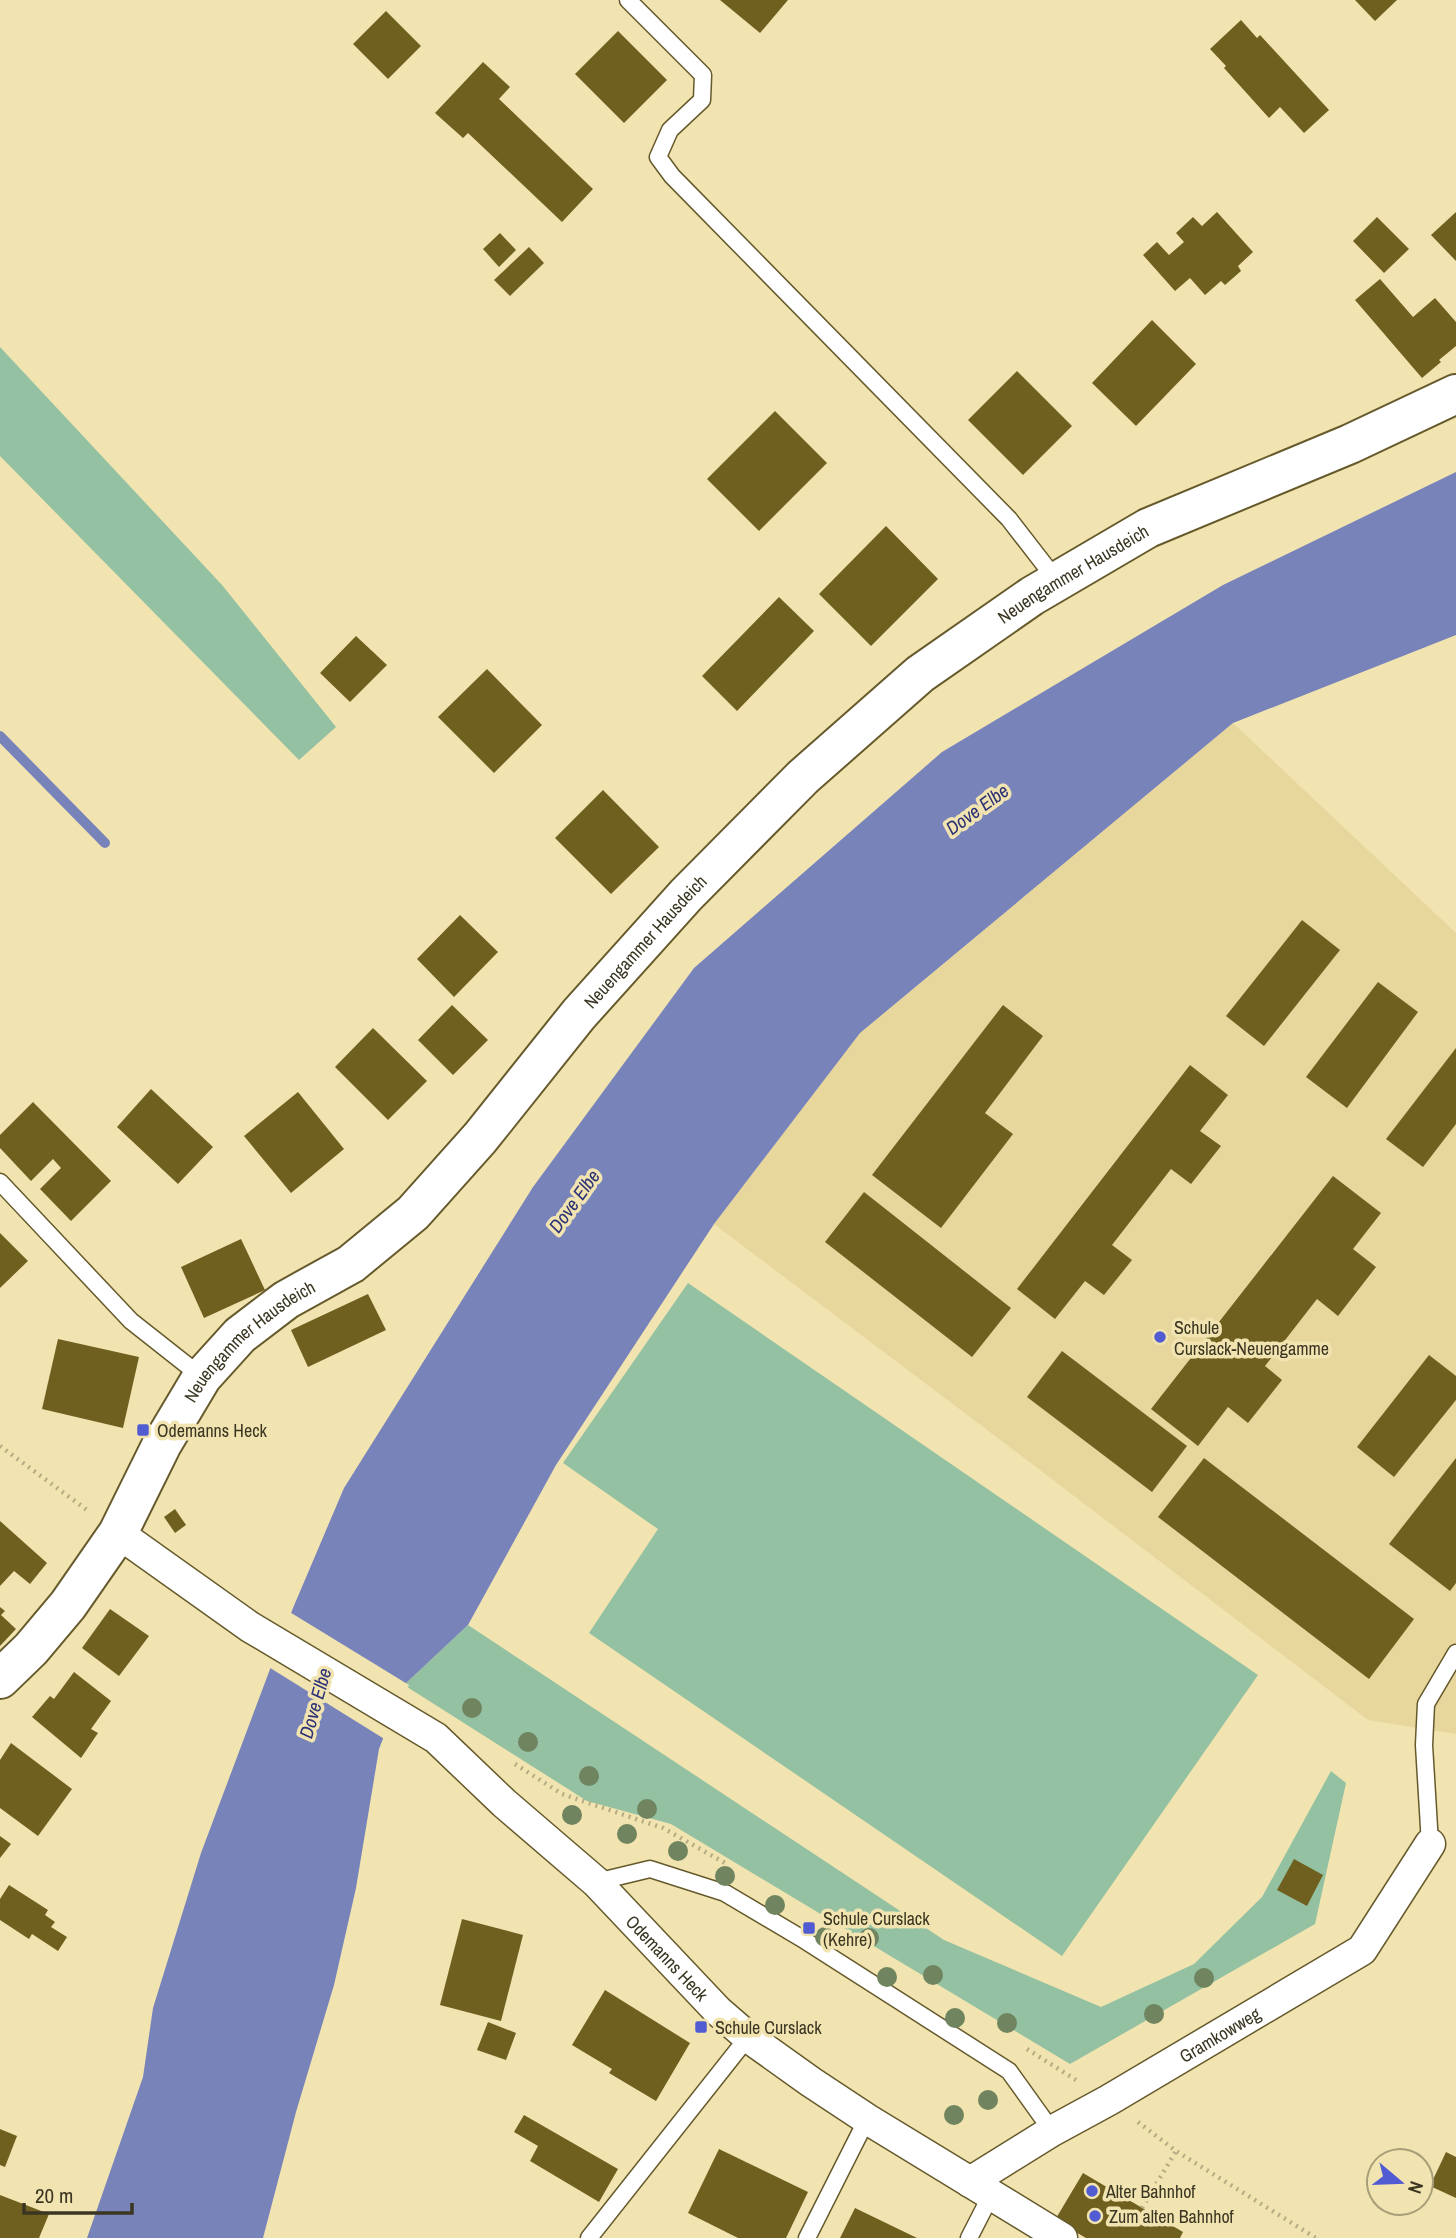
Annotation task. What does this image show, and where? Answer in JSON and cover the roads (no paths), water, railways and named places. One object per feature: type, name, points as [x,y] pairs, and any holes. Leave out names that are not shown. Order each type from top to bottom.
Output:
[{"type":"street","name":"Neuengammer Hausdeich","points":[[0,1679],[31,1649],[68,1605],[118,1532],[162,1444],[202,1377],[240,1335],[286,1300],[351,1264],[414,1213],[480,1138],[579,1014],[686,895],[803,777],[920,674],[1057,581],[1148,528],[1350,444],[1456,394]]},
{"type":"street","name":"Odemanns Heck","points":[[118,1532],[250,1627],[436,1738],[504,1803],[596,1881],[718,2011],[748,2037],[867,2119],[1062,2238]]},
{"type":"street","name":"Gramkowweg","points":[[981,2189],[1052,2131],[1362,1950],[1430,1844]]},
{"type":"lane","points":[[628,0],[703,75],[702,100],[670,130],[658,157],[682,186],[1009,519],[1057,581]]},
{"type":"lane","points":[[0,1182],[131,1321],[202,1377]]},
{"type":"lane","points":[[1430,1844],[1424,1745],[1426,1704],[1456,1653]]},
{"type":"lane","points":[[596,1881],[650,1869],[725,1894],[801,1938],[1009,2071],[1052,2131]]},
{"type":"lane","points":[[589,2238],[748,2037]]},
{"type":"lane","points":[[807,2238],[867,2119]]},
{"type":"lane","points":[[969,2238],[981,2189]]},
{"type":"water","name":"Dove Elbe","points":[[1456,472],[1456,635],[1233,723],[860,1033],[714,1224],[556,1465],[468,1625],[404,1685],[379,1749],[356,1888],[334,1985],[296,2112],[263,2238],[87,2238],[143,2077],[153,2008],[201,1853],[293,1608],[344,1488],[533,1187],[694,968],[942,752],[1223,585]]},
{"type":"waterway","points":[[0,736],[105,843]]},
{"type":"place","name":"Schule Curslack-Neuengamme","points":[[1160,1337]]},
{"type":"place","name":"Odemanns Heck","points":[[143,1430]]},
{"type":"place","name":"Schule Curslack (Kehre)","points":[[809,1928]]},
{"type":"place","name":"Schule Curslack","points":[[701,2027]]},
{"type":"place","name":"Alter Bahnhof","points":[[1092,2191]]},
{"type":"place","name":"Zum alten Bahnhof","points":[[1095,2216]]}]
